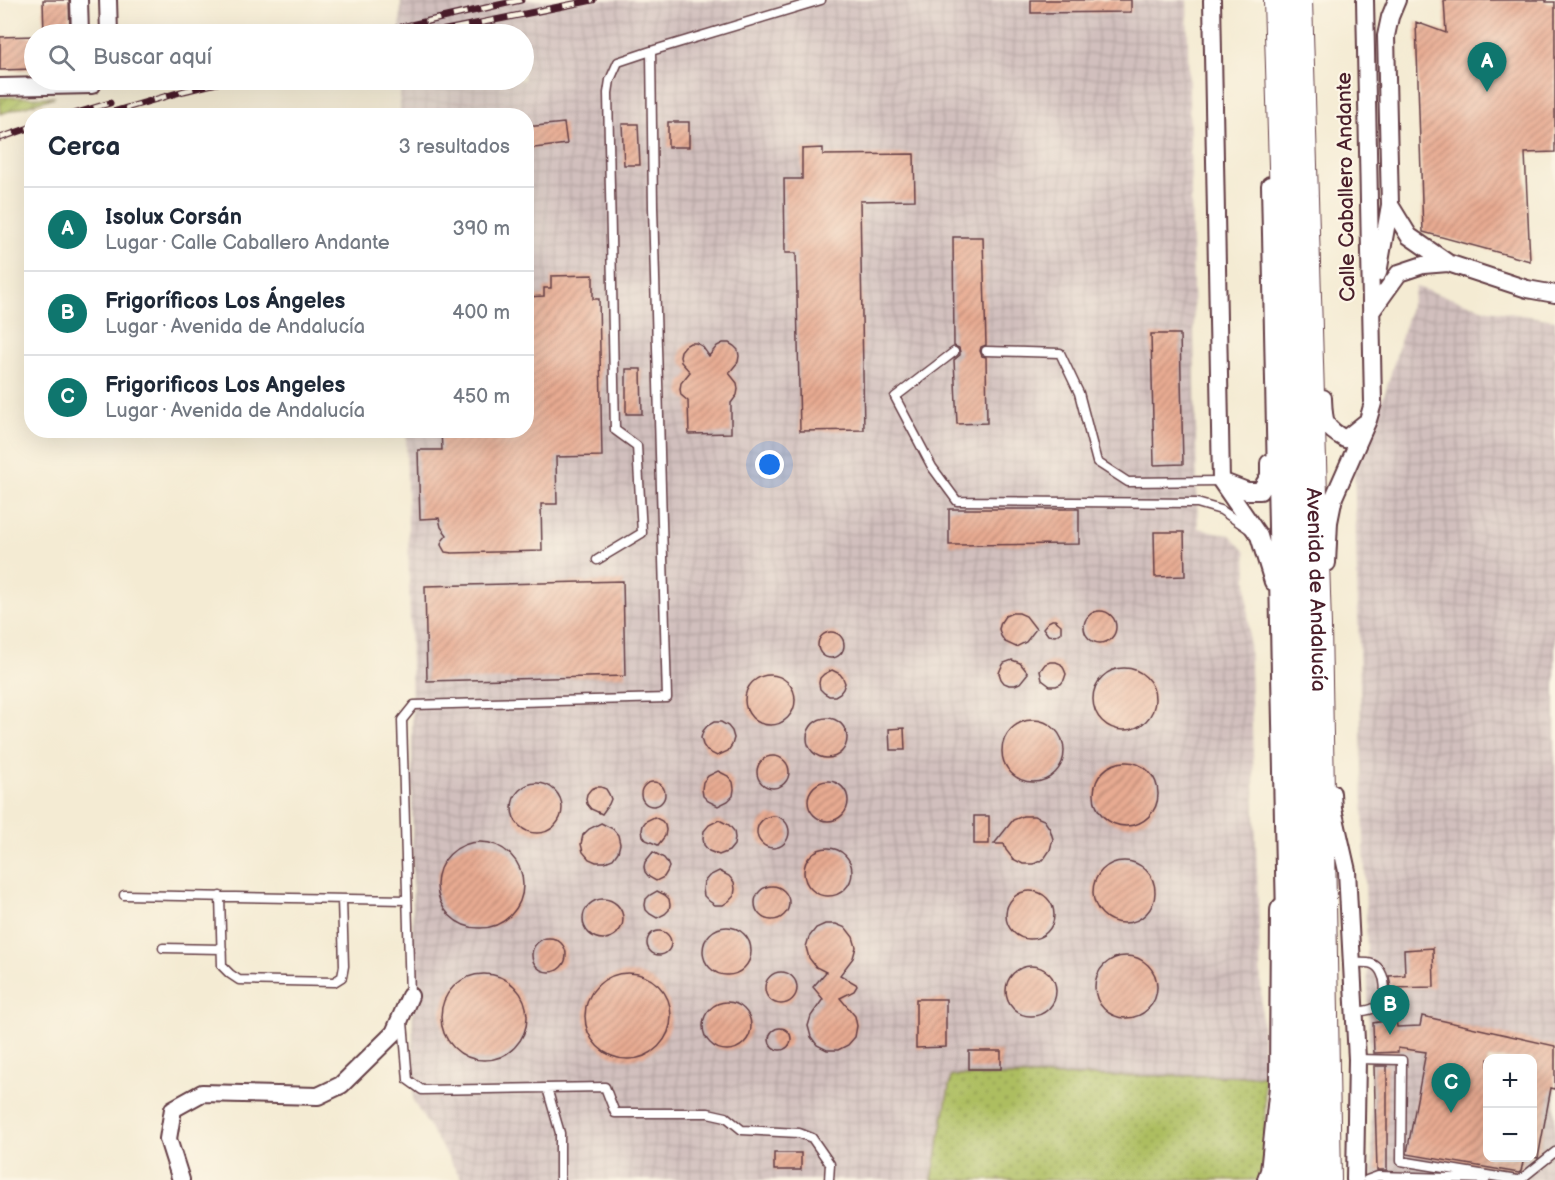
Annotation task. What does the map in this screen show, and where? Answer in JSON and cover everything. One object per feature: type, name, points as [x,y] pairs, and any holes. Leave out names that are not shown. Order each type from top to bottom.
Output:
[{"type":"highway","points":[[1272,1180],[1275,1172],[1284,1087],[1285,911]]},
{"type":"main road","name":"Avenida de Andalucía","points":[[1276,0],[1290,412],[1306,1180]]},
{"type":"main road","name":"Avenida de Andalucía","points":[[1299,0],[1318,626],[1328,1180]]},
{"type":"street","points":[[79,0],[80,24]]},
{"type":"street","points":[[108,0],[109,24]]},
{"type":"street","points":[[1212,0],[1221,481],[1259,536],[1280,603]]},
{"type":"street","points":[[1276,0],[1269,143],[1292,1180]]},
{"type":"street","name":"Calle Caballero Andante","points":[[1365,0],[1371,312]]},
{"type":"street","name":"Calle Caballero Andante","points":[[1371,312],[1390,205],[1386,36],[1396,0]]},
{"type":"street","points":[[0,87],[24,85]]},
{"type":"street","points":[[1305,191],[1319,259],[1324,419],[1332,432],[1345,439],[1368,420]]},
{"type":"street","points":[[1390,205],[1409,236],[1448,263],[1527,289],[1555,294]]},
{"type":"street","points":[[1332,809],[1327,568],[1329,522],[1334,497],[1368,420],[1373,403],[1371,312],[1399,273],[1423,265],[1448,263]]},
{"type":"street","points":[[1221,481],[1247,491],[1260,491],[1269,476],[1274,396]]},
{"type":"street","points":[[1318,626],[1327,568]]},
{"type":"street","points":[[1320,748],[1347,871],[1357,1059],[1355,1180]]},
{"type":"street","points":[[181,1180],[168,1139],[173,1109],[202,1093],[318,1096],[341,1085],[394,1033],[410,996]]},
{"type":"lane","points":[[597,560],[642,533],[637,446],[615,430],[608,93],[610,80],[618,62],[821,0]]},
{"type":"lane","points":[[410,996],[402,720],[414,705],[667,698],[651,51]]},
{"type":"lane","points":[[986,351],[1060,353],[1078,393],[1097,462],[1128,482],[1221,481]]},
{"type":"lane","points":[[954,352],[895,398],[932,467],[957,501],[1197,503],[1221,510],[1259,536]]},
{"type":"lane","points":[[124,895],[407,900]]},
{"type":"lane","points":[[220,896],[222,966],[239,980],[334,982],[342,977],[344,966],[342,899]]},
{"type":"lane","points":[[163,948],[222,949]]},
{"type":"lane","points":[[1352,963],[1370,963],[1379,968],[1383,974],[1382,1003],[1375,1008],[1355,1012]]},
{"type":"lane","points":[[402,1014],[408,1080],[422,1090],[605,1087],[615,1113],[708,1113],[726,1117],[742,1130],[799,1133],[812,1138],[830,1164],[829,1180]]},
{"type":"lane","points":[[1357,1059],[1402,1060],[1401,1161],[1518,1180],[1555,1152]]},
{"type":"lane","points":[[547,1088],[560,1133],[560,1180]]},
{"type":"lane","points":[[1367,1180],[1378,1176],[1508,1180]]},
{"type":"shaded area","points":[[401,0],[1187,0],[1198,528],[1230,535],[1246,552],[1264,1076],[952,1076],[932,1180],[462,1180],[413,1101],[412,714],[406,438],[534,438],[534,108],[400,108],[400,90],[534,90],[534,24],[400,24]]},
{"type":"shaded area","points":[[1416,287],[1488,310],[1555,320],[1555,1180],[1373,1180],[1354,461],[1386,390]]},
{"type":"green space","points":[[0,97],[55,97],[0,114]]},
{"type":"green space","points":[[951,1076],[1264,1076],[1267,1180],[932,1180]]},
{"type":"building","points":[[43,0],[69,0],[70,24],[44,24]]},
{"type":"building","points":[[1031,0],[1131,0],[1131,12],[1031,13]]},
{"type":"building","points":[[1444,0],[1546,0],[1546,2],[1555,2],[1555,152],[1525,153],[1530,261],[1423,232],[1416,22],[1446,33]]},
{"type":"building","points":[[24,36],[24,69],[0,70],[0,37]]},
{"type":"building","points":[[668,122],[689,122],[689,147],[668,147]]},
{"type":"building","points":[[564,123],[567,144],[534,148],[534,126]]},
{"type":"building","points":[[622,124],[638,124],[640,165],[624,165]]},
{"type":"building","points":[[823,148],[823,155],[914,154],[915,200],[860,201],[864,430],[800,431],[796,253],[785,253],[784,179],[802,179],[802,149]]},
{"type":"building","points":[[953,237],[983,237],[986,345],[981,347],[980,351],[982,356],[986,357],[987,423],[957,424],[954,360],[960,352],[959,348],[954,346]]},
{"type":"building","points":[[593,275],[593,299],[599,299],[602,456],[556,457],[557,504],[541,504],[542,551],[445,552],[441,545],[447,535],[441,527],[439,518],[420,519],[418,450],[442,450],[441,438],[534,438],[534,297],[544,296],[544,288],[551,288],[551,276]]},
{"type":"building","points":[[1151,334],[1180,334],[1183,464],[1154,465]]},
{"type":"building","points":[[690,343],[702,346],[709,356],[717,346],[723,343],[729,343],[738,350],[738,362],[729,373],[737,383],[738,389],[731,403],[731,433],[689,434],[688,401],[681,395],[680,389],[681,383],[690,372],[681,362],[680,356],[681,351]]},
{"type":"building","points":[[626,369],[641,369],[642,414],[626,414]]},
{"type":"building","points":[[949,509],[1079,509],[1079,544],[949,545]]},
{"type":"building","points":[[1154,532],[1184,532],[1185,576],[1155,577]]},
{"type":"building","points":[[623,581],[625,676],[427,681],[425,586]]},
{"type":"building","points":[[1100,611],[1111,616],[1116,627],[1111,638],[1100,643],[1089,638],[1084,627],[1089,616]]},
{"type":"building","points":[[1012,613],[1026,616],[1036,629],[1026,642],[1016,647],[1005,642],[999,629],[1005,616]]},
{"type":"building","points":[[1052,620],[1061,625],[1061,632],[1055,636],[1048,635],[1043,628]]},
{"type":"building","points":[[831,632],[840,636],[844,645],[840,654],[831,658],[822,654],[818,645],[822,636]]},
{"type":"building","points":[[1012,660],[1020,663],[1028,673],[1020,683],[1009,685],[1004,683],[999,673],[1004,663]]},
{"type":"building","points":[[1050,662],[1061,664],[1066,674],[1061,684],[1056,686],[1050,686],[1042,680],[1040,671],[1045,664]]},
{"type":"building","points":[[1124,668],[1146,677],[1155,699],[1146,721],[1124,730],[1102,721],[1093,699],[1102,677]]},
{"type":"building","points":[[832,670],[840,674],[845,683],[840,693],[829,696],[820,689],[819,683],[824,674]]},
{"type":"building","points":[[770,675],[788,682],[795,700],[788,718],[770,725],[752,718],[745,700],[752,682]]},
{"type":"building","points":[[827,718],[835,719],[841,724],[846,730],[846,746],[841,752],[835,757],[827,758],[819,757],[813,752],[808,746],[807,738],[808,730],[813,724],[819,719]]},
{"type":"building","points":[[1033,720],[1055,729],[1064,751],[1055,773],[1033,782],[1011,773],[1002,751],[1011,729]]},
{"type":"building","points":[[714,722],[721,722],[728,726],[734,738],[728,751],[717,756],[707,751],[701,738],[707,726]]},
{"type":"building","points":[[904,728],[905,750],[890,750],[889,729]]},
{"type":"building","points":[[773,756],[785,760],[789,772],[785,784],[773,788],[761,784],[757,772],[761,760]]},
{"type":"building","points":[[1126,762],[1144,768],[1152,776],[1158,794],[1152,812],[1144,820],[1126,826],[1108,820],[1100,812],[1094,794],[1100,776],[1108,768]]},
{"type":"building","points":[[718,771],[728,776],[733,782],[734,789],[733,796],[718,806],[703,796],[702,789],[703,782],[708,776]]},
{"type":"building","points":[[828,781],[836,782],[842,787],[847,793],[847,809],[842,815],[836,820],[828,821],[820,820],[814,815],[809,809],[808,801],[809,793],[814,787],[820,782]]},
{"type":"building","points":[[653,782],[662,785],[665,794],[662,803],[653,806],[644,803],[641,794],[644,785]]},
{"type":"building","points":[[532,783],[542,783],[555,790],[562,803],[562,813],[555,826],[542,833],[532,833],[523,829],[516,822],[512,813],[512,803],[516,794],[523,787]]},
{"type":"building","points":[[596,787],[606,789],[611,799],[602,814],[591,809],[587,804],[587,794]]},
{"type":"building","points":[[773,816],[784,821],[789,832],[784,843],[773,848],[762,843],[757,832],[762,821]]},
{"type":"building","points":[[974,816],[989,816],[989,844],[974,844]]},
{"type":"building","points":[[1023,816],[1034,816],[1044,820],[1053,839],[1044,859],[1034,864],[1023,864],[1013,859],[1004,844],[994,844],[1013,820]]},
{"type":"building","points":[[654,817],[662,821],[666,830],[665,836],[658,845],[646,840],[642,830],[646,821]]},
{"type":"building","points":[[719,820],[729,825],[734,831],[735,838],[734,845],[729,851],[719,855],[709,851],[704,845],[703,838],[704,831],[709,825]]},
{"type":"building","points":[[601,823],[613,829],[618,835],[620,844],[613,859],[596,862],[589,859],[583,852],[581,844],[583,835]]},
{"type":"building","points":[[480,842],[504,849],[516,861],[523,885],[516,909],[504,921],[480,928],[456,921],[444,909],[437,885],[444,861],[456,849]]},
{"type":"building","points":[[823,848],[833,848],[845,855],[852,867],[852,877],[845,889],[833,896],[823,896],[808,885],[804,877],[804,867],[815,852]]},
{"type":"building","points":[[653,852],[664,858],[669,867],[664,877],[656,881],[649,877],[644,867]]},
{"type":"building","points":[[1124,861],[1136,863],[1146,870],[1153,880],[1155,892],[1153,904],[1146,914],[1136,921],[1124,923],[1112,921],[1102,914],[1095,904],[1093,892],[1095,880],[1102,870],[1112,863]]},
{"type":"building","points":[[719,871],[729,876],[734,882],[735,889],[734,896],[729,901],[723,905],[715,905],[704,896],[703,889],[704,882],[709,876]]},
{"type":"building","points":[[772,886],[784,891],[789,903],[784,915],[772,920],[760,915],[755,903],[760,891]]},
{"type":"building","points":[[657,891],[669,899],[670,905],[665,914],[657,918],[646,910],[645,905],[646,899]]},
{"type":"building","points":[[1025,891],[1035,891],[1047,898],[1054,910],[1054,920],[1047,932],[1035,939],[1025,939],[1010,928],[1006,920],[1006,910],[1017,895]]},
{"type":"building","points":[[603,899],[611,900],[617,905],[622,911],[622,927],[617,933],[611,938],[603,939],[595,938],[589,933],[584,927],[583,919],[584,911],[589,905],[595,900]]},
{"type":"building","points":[[825,924],[836,924],[846,928],[853,937],[856,947],[853,958],[840,975],[857,986],[854,991],[840,998],[855,1016],[857,1026],[855,1037],[848,1045],[838,1050],[827,1050],[817,1045],[811,1037],[808,1026],[811,1016],[823,999],[813,987],[826,972],[816,967],[809,958],[806,947],[809,937],[816,928]]},
{"type":"building","points":[[722,927],[732,927],[744,934],[751,946],[751,956],[744,968],[732,975],[722,975],[707,964],[703,956],[703,946],[714,931]]},
{"type":"building","points":[[659,931],[668,934],[671,943],[668,952],[659,955],[650,952],[647,943],[650,934]]},
{"type":"building","points":[[549,938],[561,943],[566,955],[561,967],[549,972],[537,967],[532,955],[537,943]]},
{"type":"building","points":[[1433,948],[1434,987],[1391,988],[1389,976],[1405,975],[1404,950]]},
{"type":"building","points":[[1126,956],[1138,958],[1148,965],[1155,975],[1157,987],[1155,999],[1148,1009],[1138,1016],[1126,1018],[1114,1016],[1104,1009],[1097,999],[1095,987],[1097,975],[1104,965],[1114,958]]},
{"type":"building","points":[[1031,966],[1049,973],[1056,991],[1049,1009],[1031,1016],[1013,1009],[1006,991],[1013,973]]},
{"type":"building","points":[[781,972],[793,976],[797,988],[793,1000],[781,1004],[769,1000],[765,988],[769,976]]},
{"type":"building","points":[[628,973],[652,980],[664,992],[671,1016],[664,1040],[652,1052],[628,1059],[604,1052],[592,1040],[585,1016],[592,992],[604,980]]},
{"type":"building","points":[[484,974],[508,981],[520,993],[527,1017],[520,1041],[508,1053],[484,1060],[460,1053],[448,1041],[441,1017],[448,993],[460,981]]},
{"type":"building","points":[[916,999],[946,999],[946,1047],[916,1048]]},
{"type":"building","points":[[722,1002],[732,1002],[744,1009],[751,1021],[751,1031],[744,1043],[732,1050],[722,1050],[707,1039],[703,1031],[703,1021],[714,1006]]},
{"type":"building","points":[[1422,1016],[1555,1046],[1555,1089],[1551,1088],[1538,1158],[1537,1054],[1483,1054],[1483,1162],[1523,1162],[1519,1173],[1407,1154],[1426,1052],[1398,1048],[1398,1052],[1374,1053],[1373,1023],[1396,1019],[1397,1027],[1420,1026]]},
{"type":"building","points":[[780,1028],[788,1031],[791,1039],[788,1047],[780,1050],[772,1047],[769,1039],[772,1031]]},
{"type":"building","points":[[969,1051],[1001,1051],[1001,1069],[969,1069]]},
{"type":"building","points":[[1374,1066],[1387,1066],[1387,1170],[1377,1170]]},
{"type":"building","points":[[774,1153],[801,1153],[801,1170],[774,1170]]},
{"type":"railway","points":[[415,24],[521,0]]},
{"type":"railway","points":[[475,24],[593,0]]},
{"type":"railway","points":[[126,108],[188,90]]},
{"type":"railway","points":[[93,108],[110,103]]},
{"type":"railway","points":[[0,138],[24,130]]},
{"type":"place","name":"Isolux Corsán","points":[[1487,92]]},
{"type":"place","name":"Frigoríficos Los Ángeles","points":[[1390,1035]]},
{"type":"place","name":"Frigorificos Los Angeles","points":[[1451,1113]]}]
